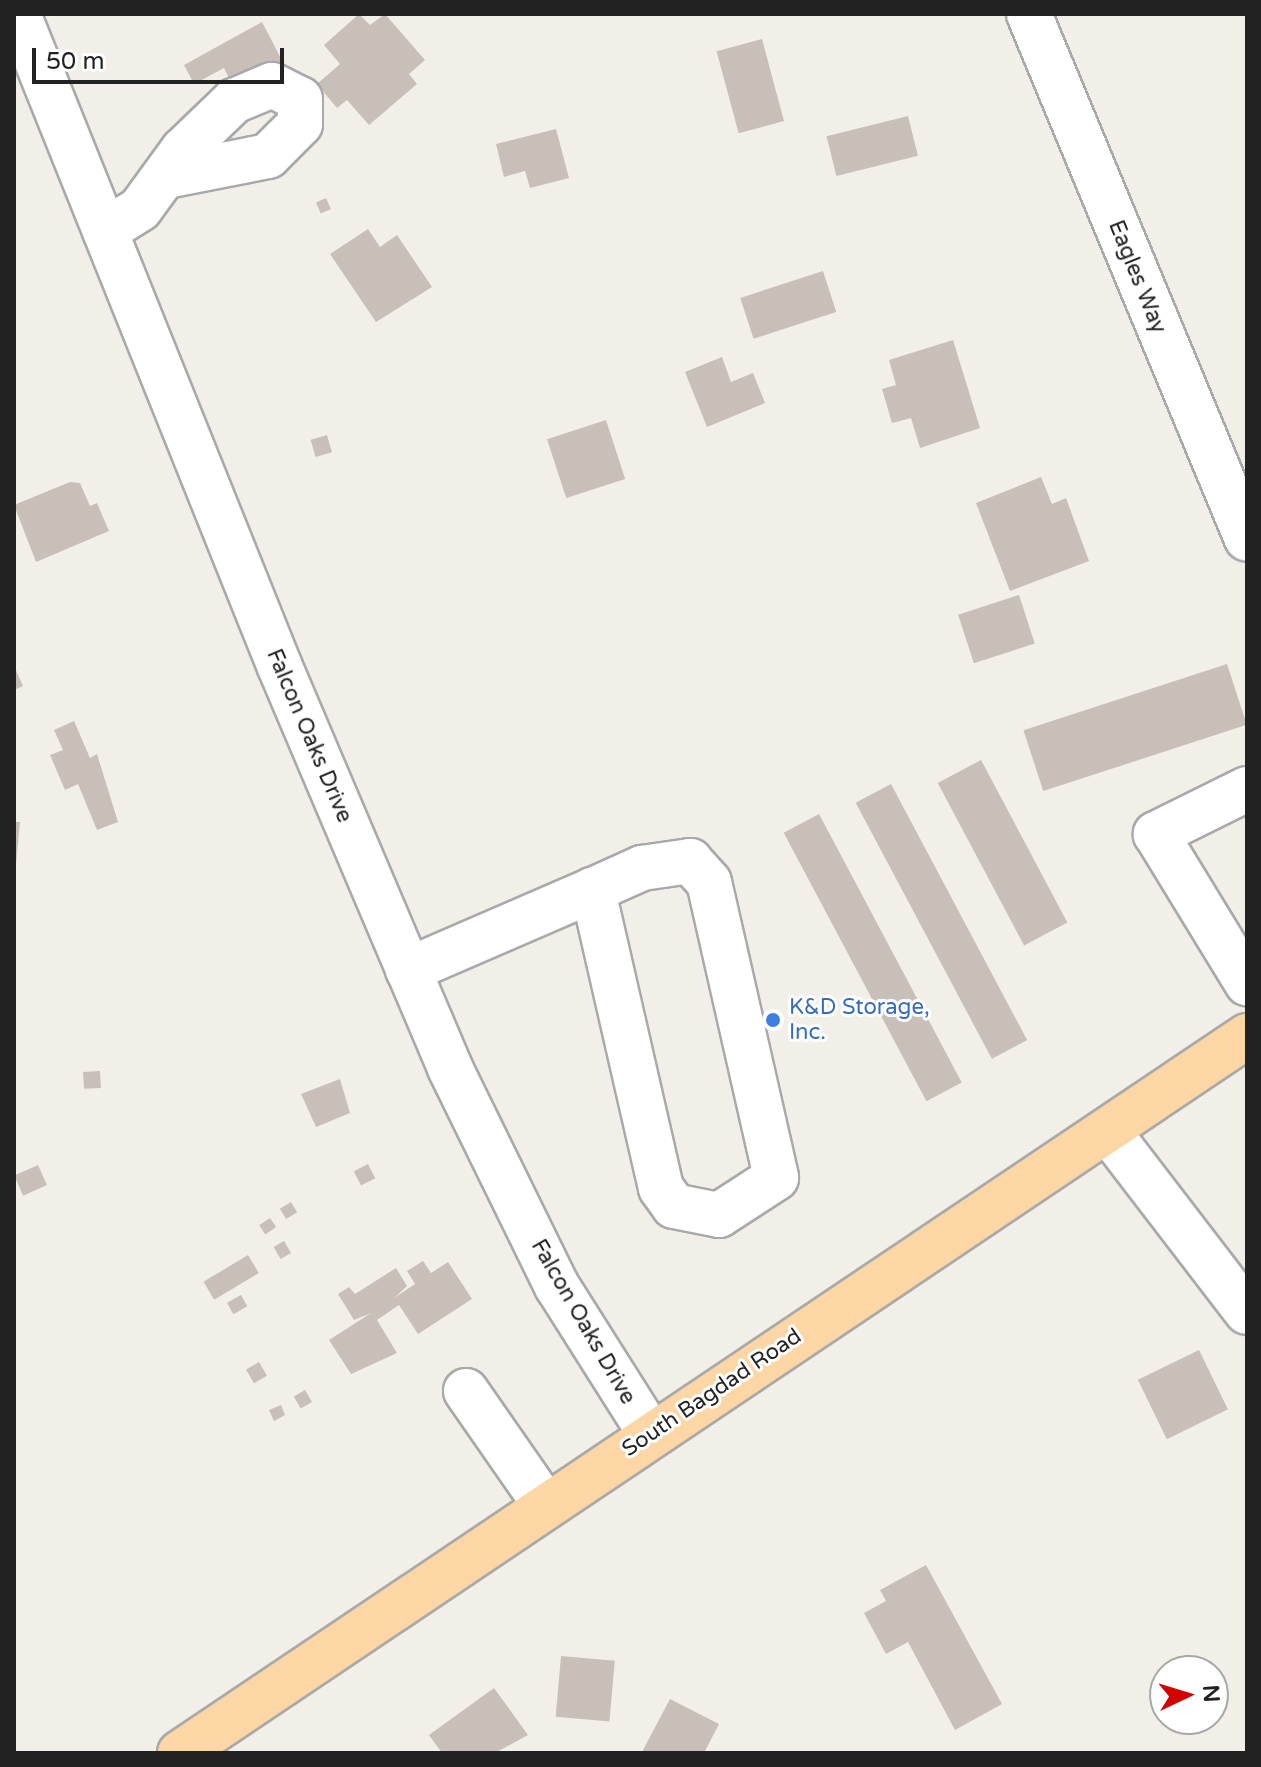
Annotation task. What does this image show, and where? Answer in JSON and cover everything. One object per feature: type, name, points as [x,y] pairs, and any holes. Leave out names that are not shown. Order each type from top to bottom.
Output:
[{"type":"main road","name":"South Bagdad Road","points":[[180,1753],[650,1433],[1247,1036]]},
{"type":"street","name":"Falcon Oaks Drive","points":[[18,14],[408,970],[562,1328],[650,1433]]},
{"type":"street","name":"Eagles Way","points":[[1029,14],[1247,539]]},
{"type":"street","points":[[105,231],[129,219],[172,175]]},
{"type":"street","points":[[1247,789],[1156,834],[1247,983]]},
{"type":"street","points":[[408,970],[642,868],[690,861],[709,882],[776,1178],[719,1215],[674,1206],[661,1188],[593,890]]},
{"type":"street","points":[[1108,1131],[1247,1312]]},
{"type":"street","points":[[466,1391],[546,1506]]},
{"type":"building","points":[[359,14],[370,25],[385,14],[425,60],[409,74],[417,84],[369,125],[347,100],[337,108],[317,84],[340,64],[324,45]]},
{"type":"building","points":[[262,22],[285,66],[260,80],[231,82],[224,68],[194,84],[184,65]]},
{"type":"building","points":[[762,39],[784,121],[739,133],[717,51]]},
{"type":"building","points":[[908,116],[918,156],[836,176],[826,136]]},
{"type":"building","points":[[556,129],[569,178],[530,188],[525,171],[504,177],[496,144]]},
{"type":"building","points":[[326,198],[331,209],[321,213],[316,202]]},
{"type":"building","points":[[368,229],[380,247],[397,235],[432,287],[376,322],[330,254]]},
{"type":"building","points":[[823,271],[836,312],[754,339],[740,298]]},
{"type":"building","points":[[953,340],[980,428],[920,448],[911,418],[892,423],[882,389],[896,385],[889,360]]},
{"type":"building","points":[[722,357],[731,382],[753,373],[765,403],[707,427],[685,372]]},
{"type":"building","points":[[606,420],[625,479],[566,498],[547,439]]},
{"type":"building","points":[[327,435],[332,452],[316,457],[311,440]]},
{"type":"building","points":[[1041,477],[1052,504],[1066,498],[1089,561],[1010,591],[976,503]]},
{"type":"building","points":[[70,482],[80,483],[90,506],[97,503],[109,531],[36,562],[14,505]]},
{"type":"building","points":[[1019,595],[1035,644],[974,663],[958,615]]},
{"type":"building","points":[[1227,664],[1247,725],[1043,791],[1023,730]]},
{"type":"building","points":[[14,666],[23,686],[14,690]]},
{"type":"building","points":[[74,721],[90,758],[97,754],[118,822],[97,830],[78,784],[65,790],[50,755],[63,750],[54,730]]},
{"type":"building","points":[[981,760],[1067,922],[1024,945],[938,783]]},
{"type":"building","points":[[891,784],[1027,1040],[992,1059],[856,803]]},
{"type":"building","points":[[819,814],[962,1082],[926,1101],[784,833]]},
{"type":"building","points":[[14,822],[20,822],[16,864],[14,864]]},
{"type":"building","points":[[100,1071],[101,1088],[84,1089],[83,1072]]},
{"type":"building","points":[[340,1079],[350,1113],[316,1127],[301,1094]]},
{"type":"building","points":[[368,1164],[375,1178],[361,1186],[354,1171]]},
{"type":"building","points":[[38,1165],[47,1185],[23,1196],[14,1176]]},
{"type":"building","points":[[291,1202],[297,1212],[286,1219],[280,1209]]},
{"type":"building","points":[[270,1218],[276,1227],[265,1234],[259,1225]]},
{"type":"building","points":[[284,1241],[291,1253],[281,1259],[274,1247]]},
{"type":"building","points":[[248,1255],[259,1273],[214,1300],[203,1282]]},
{"type":"building","points":[[423,1261],[431,1273],[448,1262],[472,1299],[418,1334],[399,1305],[377,1320],[397,1353],[351,1374],[329,1340],[371,1313],[354,1320],[338,1294],[349,1287],[355,1294],[396,1268],[407,1286],[394,1298],[415,1284],[407,1271]]},
{"type":"building","points":[[241,1295],[247,1306],[233,1314],[227,1303]]},
{"type":"building","points":[[1199,1350],[1228,1409],[1167,1439],[1138,1380]]},
{"type":"building","points":[[259,1362],[267,1376],[254,1383],[246,1370]]},
{"type":"building","points":[[305,1390],[312,1402],[301,1409],[294,1396]]},
{"type":"building","points":[[281,1405],[285,1415],[274,1421],[269,1410]]},
{"type":"building","points":[[926,1565],[1002,1704],[955,1730],[908,1642],[886,1654],[864,1613],[886,1601],[880,1590]]},
{"type":"building","points":[[561,1656],[615,1661],[609,1721],[556,1717]]},
{"type":"building","points":[[494,1688],[528,1735],[495,1753],[442,1753],[429,1735]]},
{"type":"building","points":[[670,1699],[719,1724],[704,1753],[642,1752]]},
{"type":"place","name":"K&D Storage, Inc.","points":[[773,1020]]}]
